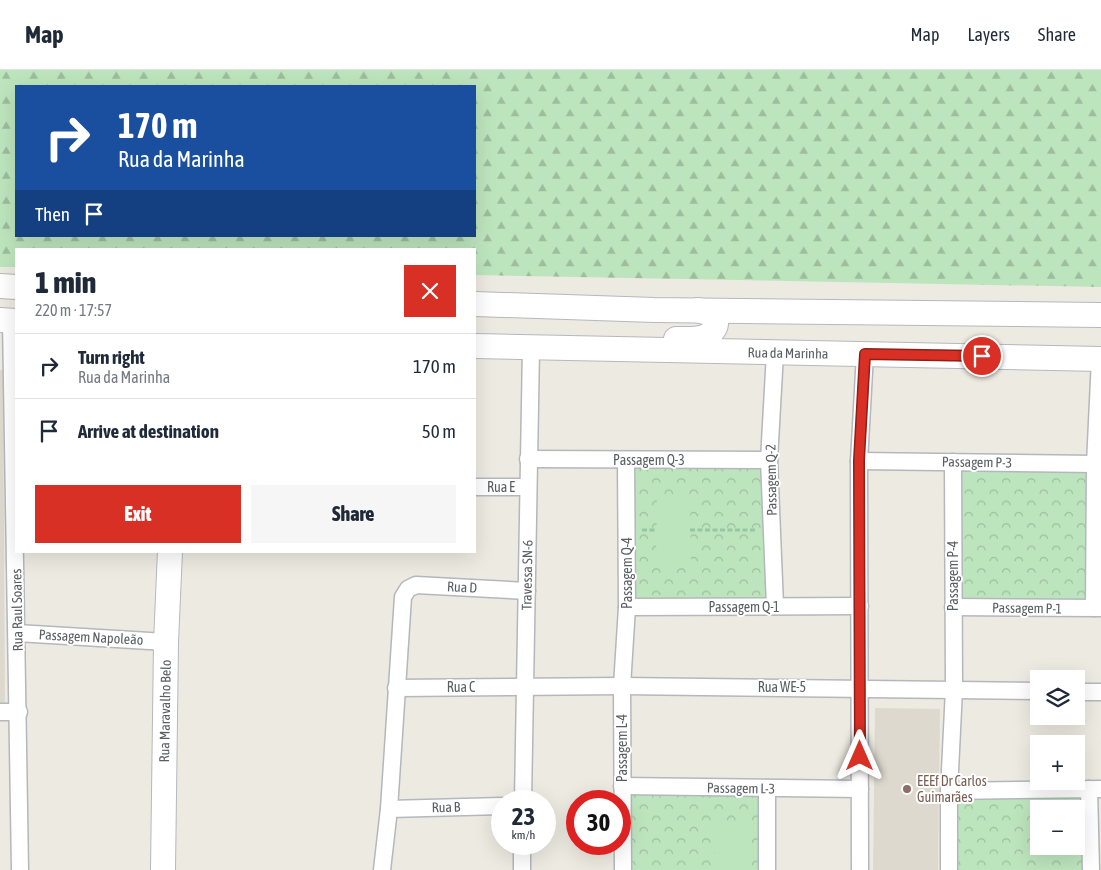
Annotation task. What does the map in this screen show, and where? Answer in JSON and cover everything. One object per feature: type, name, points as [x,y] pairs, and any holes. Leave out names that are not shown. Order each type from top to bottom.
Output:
[{"type":"main road","points":[[0,286],[15,287]]},
{"type":"main road","points":[[476,304],[698,310],[1101,315]]},
{"type":"main road","points":[[570,349],[640,339],[704,338],[712,334],[716,326],[715,319],[698,310]]},
{"type":"main road","name":"Rua da Marinha","points":[[476,346],[1101,359]]},
{"type":"main road","name":"Rua Maravalho Belo","points":[[163,870],[166,642],[170,553]]},
{"type":"street","name":"Rua Raul Soares","points":[[9,321],[19,712],[20,870]]},
{"type":"street","name":"Travessa SN-6","points":[[523,790],[531,348]]},
{"type":"street","name":"Passagem Q-2","points":[[775,353],[769,460],[775,606]]},
{"type":"street","points":[[860,870],[859,460],[865,354]]},
{"type":"street","points":[[1098,608],[1095,464],[1101,359]]},
{"type":"street","name":"Passagem Q-3","points":[[528,459],[769,460]]},
{"type":"street","name":"Passagem Q-4","points":[[622,686],[627,607],[626,460]]},
{"type":"street","name":"Passagem P-3","points":[[859,460],[1095,464]]},
{"type":"street","name":"Passagem P-4","points":[[949,870],[949,791],[954,689],[954,462]]},
{"type":"street","name":"Rua E","points":[[476,487],[528,487]]},
{"type":"street","name":"Rua D","points":[[396,688],[403,597],[408,589],[416,585],[527,591]]},
{"type":"street","name":"Passagem Q-1","points":[[627,607],[860,606]]},
{"type":"street","name":"Passagem P-1","points":[[953,607],[1098,608]]},
{"type":"street","name":"Passagem Napoleão","points":[[17,633],[166,642]]},
{"type":"street","name":"Rua WE-5","points":[[525,687],[622,686],[1030,691]]},
{"type":"street","name":"Passagem L-4","points":[[622,686],[623,870]]},
{"type":"street","name":"Rua C","points":[[396,688],[525,687]]},
{"type":"street","points":[[382,870],[389,808],[396,688]]},
{"type":"street","points":[[1085,692],[1101,692]]},
{"type":"street","points":[[0,712],[19,712]]},
{"type":"street","name":"Passagem L-3","points":[[622,786],[860,789]]},
{"type":"street","points":[[767,788],[767,870]]},
{"type":"street","points":[[949,791],[1095,789],[1091,870]]},
{"type":"street","name":"Rua B","points":[[389,808],[491,806]]},
{"type":"street","points":[[522,855],[522,870]]},
{"type":"path","points":[[690,530],[772,530]]},
{"type":"shaded area","points":[[0,370],[3,370],[5,704],[0,704]]},
{"type":"shaded area","name":"EEEf Dr Carlos Guimarães","points":[[875,708],[940,709],[938,870],[873,870]]},
{"type":"green space","points":[[0,70],[1101,70],[1101,287],[476,275],[476,248],[15,248],[15,267],[0,267]]},
{"type":"green space","points":[[626,460],[769,460],[775,606],[627,607]]},
{"type":"green space","points":[[953,462],[1095,464],[1094,608],[953,607]]},
{"type":"green space","points":[[657,497],[690,497],[691,565],[656,565]]},
{"type":"green space","points":[[622,786],[767,788],[767,870],[623,870],[623,855],[631,855],[631,790],[622,790]]},
{"type":"green space","points":[[1089,789],[1091,870],[949,870],[949,791]]},
{"type":"green space","points":[[714,826],[751,826],[751,870],[715,870]]},
{"type":"place","name":"EEEf Dr Carlos Guimarães","points":[[907,789]]},
{"type":"route","points":[[860,756],[859,460],[865,354],[982,356]]}]
